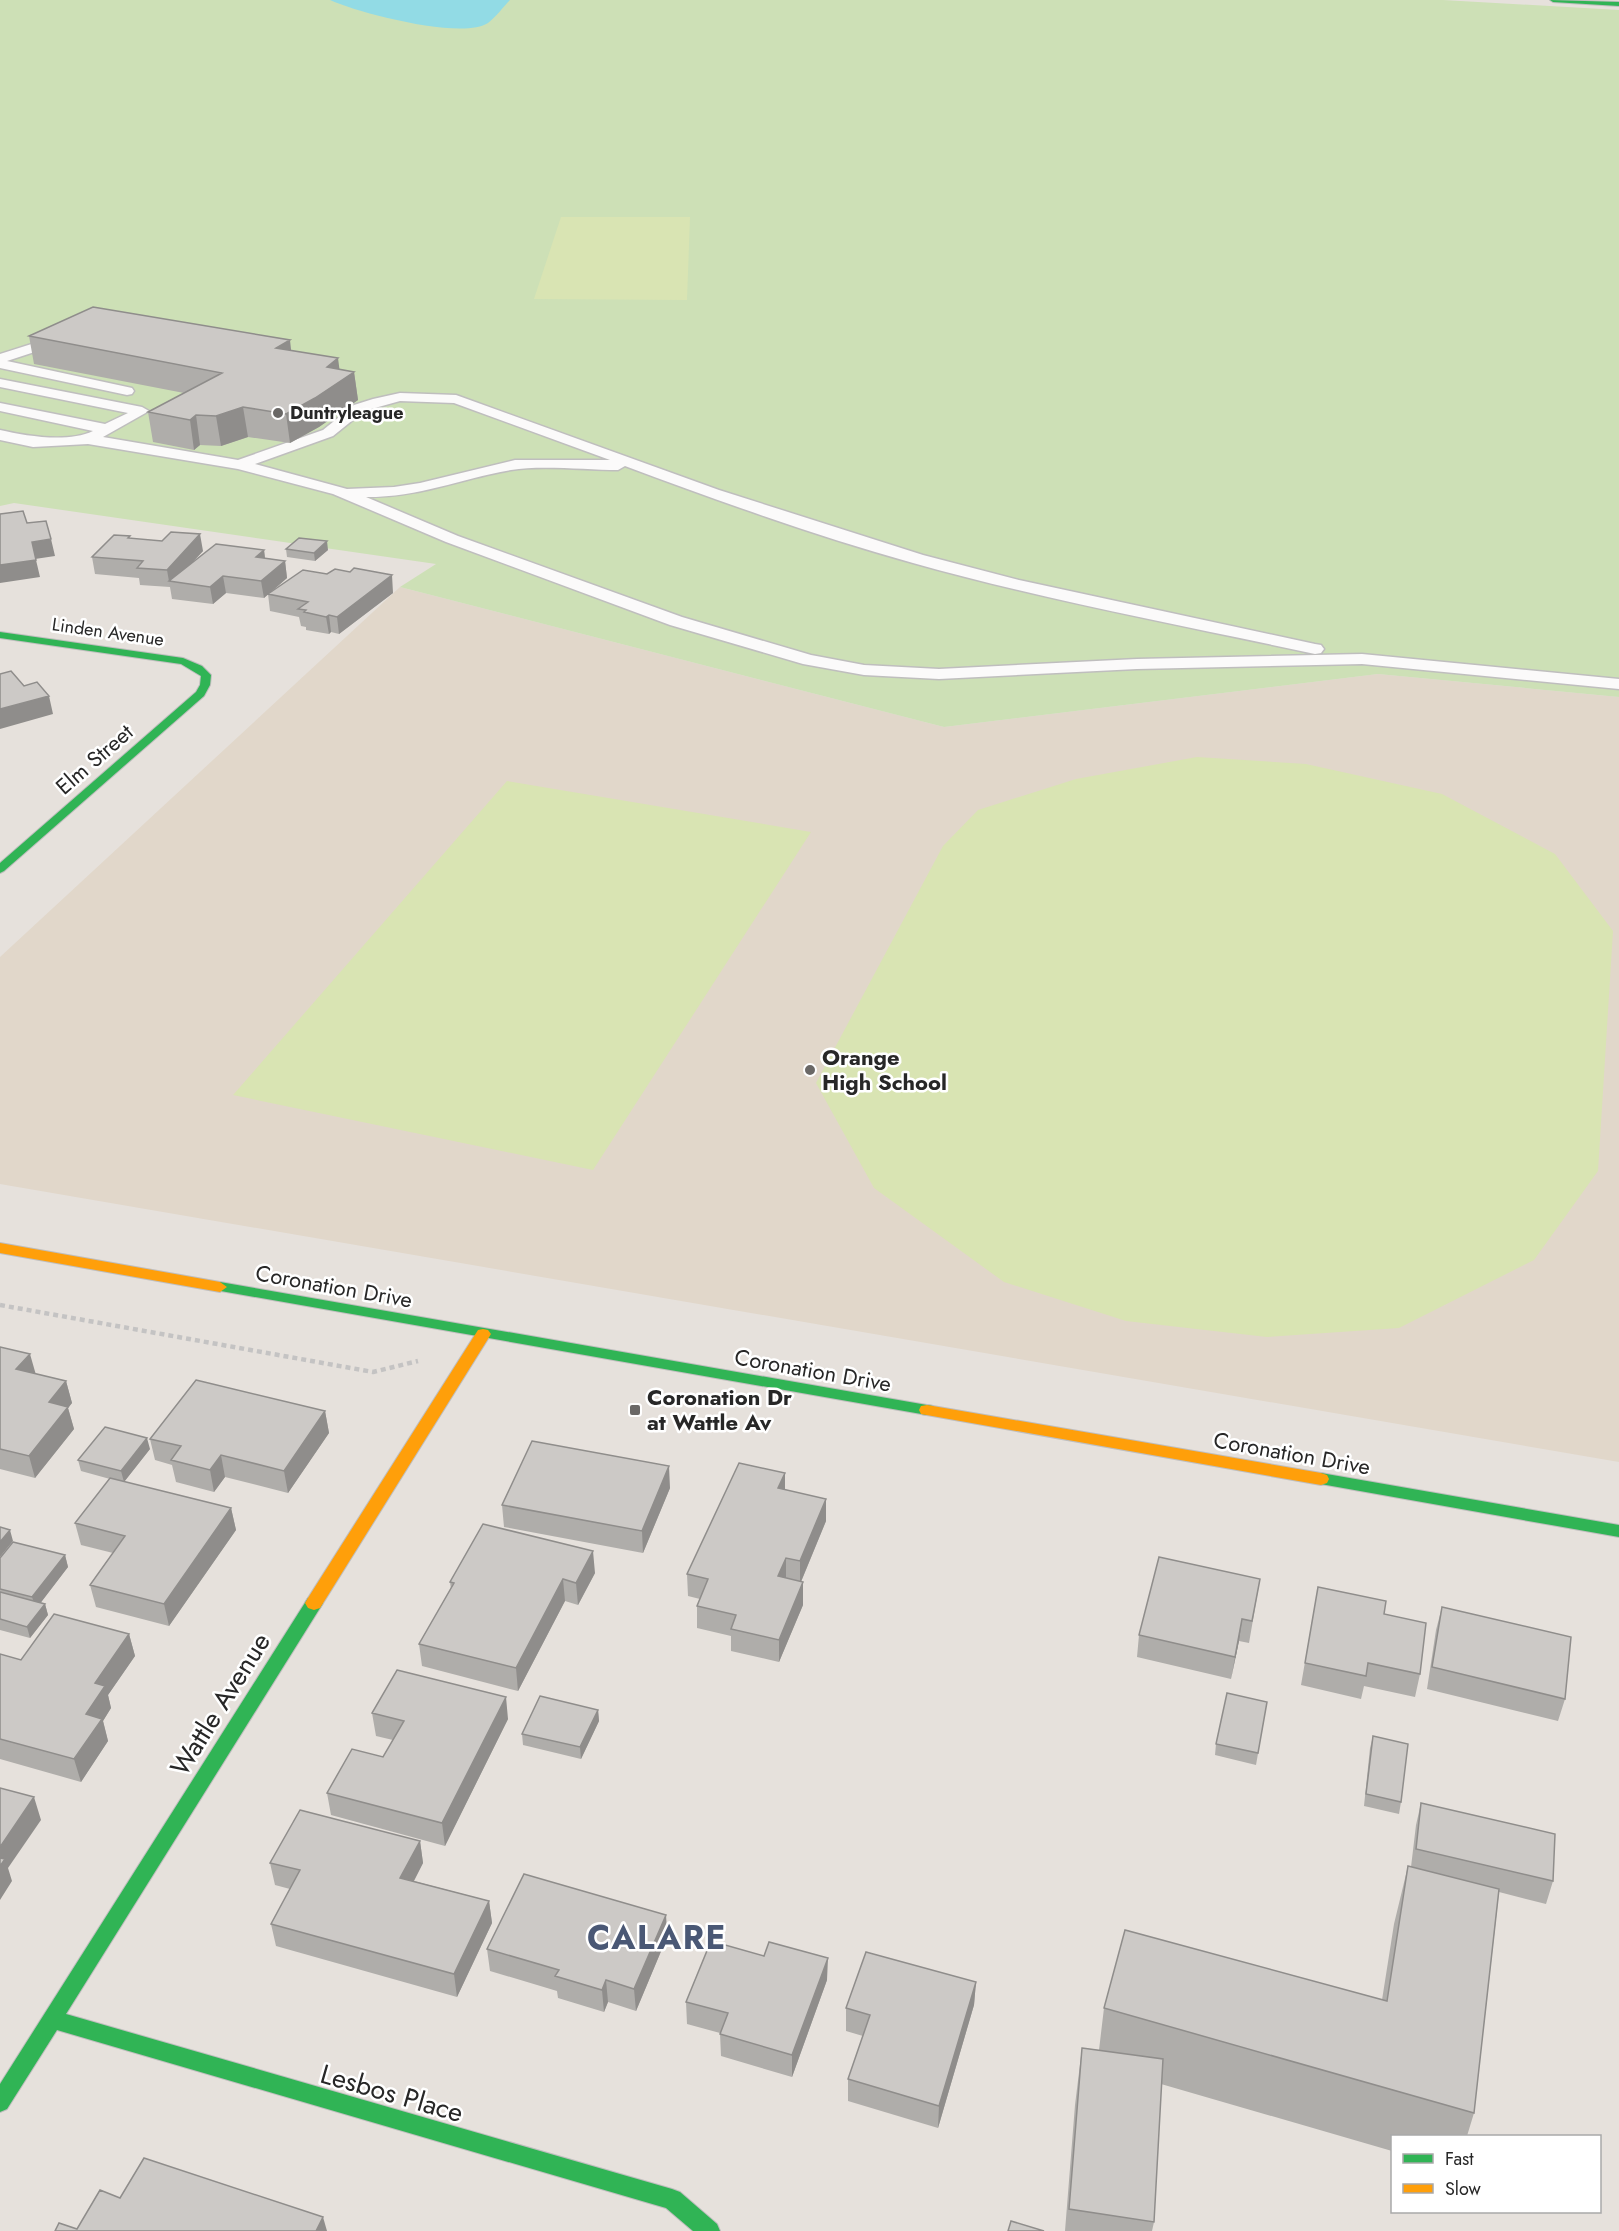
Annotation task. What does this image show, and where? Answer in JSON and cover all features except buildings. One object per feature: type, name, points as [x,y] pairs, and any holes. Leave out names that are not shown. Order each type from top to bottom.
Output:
[{"type":"street","points":[[1558,1],[1619,5]]},
{"type":"street","name":"Linden Avenue","points":[[0,635],[183,661],[198,668],[206,675]]},
{"type":"street","name":"Elm Street","points":[[0,869],[200,694],[205,685],[206,675]]},
{"type":"street","name":"Coronation Drive","points":[[0,1248],[1619,1531]]},
{"type":"street","name":"Wattle Avenue","points":[[0,2102],[483,1334]]},
{"type":"street","name":"Lesbos Place","points":[[52,2019],[672,2199],[709,2231]]},
{"type":"lane","points":[[0,359],[79,333]]},
{"type":"lane","points":[[0,364],[146,403]]},
{"type":"lane","points":[[0,383],[146,403]]},
{"type":"lane","points":[[238,465],[328,433],[359,408],[400,397],[424,396],[456,399],[641,468],[917,559],[1018,585],[1362,658],[1619,684]]},
{"type":"lane","points":[[88,439],[146,403]]},
{"type":"lane","points":[[0,407],[107,429]]},
{"type":"lane","points":[[0,435],[33,442],[88,439],[238,465],[339,491],[452,539],[676,621],[809,660],[864,670],[893,674],[939,674],[1137,664],[1362,658]]},
{"type":"lane","points":[[339,491],[394,492],[515,465],[617,465],[641,468]]},
{"type":"path","points":[[0,1305],[373,1372],[404,1366],[424,1358]]},
{"type":"shaded area","name":"Orange High School","points":[[400,587],[944,727],[1378,674],[1619,697],[1619,1462],[0,1184],[0,957]]},
{"type":"green space","points":[[0,0],[1443,0],[1619,10],[1619,697],[1378,674],[944,727],[400,587],[436,564],[14,503],[0,506]]},
{"type":"green space","points":[[561,217],[690,217],[687,300],[534,299]]},
{"type":"green space","points":[[1197,757],[1306,764],[1442,794],[1555,854],[1613,931],[1598,1171],[1534,1260],[1399,1328],[1267,1337],[1126,1321],[1004,1282],[874,1188],[816,1083],[943,846],[978,810],[1076,779]]},
{"type":"green space","points":[[507,781],[811,832],[593,1170],[233,1095]]},
{"type":"water","points":[[330,0],[510,0],[488,23],[475,27],[456,28],[410,23]]},
{"type":"traffic: fast","points":[[1553,0],[1619,4]]},
{"type":"traffic: fast","points":[[0,635],[183,661],[198,668],[206,675],[205,685],[200,694],[0,869]]},
{"type":"traffic: fast","points":[[220,1287],[927,1410]]},
{"type":"traffic: fast","points":[[1321,1479],[1619,1531]]},
{"type":"traffic: fast","points":[[0,2102],[314,1603]]},
{"type":"traffic: fast","points":[[52,2019],[672,2199],[709,2231]]},
{"type":"traffic: slow","points":[[0,1248],[220,1287]]},
{"type":"traffic: slow","points":[[314,1603],[483,1334]]},
{"type":"traffic: slow","points":[[927,1410],[1321,1479]]},
{"type":"place","name":"Duntryleague","points":[[278,413]]},
{"type":"place","name":"Orange High School","points":[[810,1070]]},
{"type":"place","name":"Coronation Dr at Wattle Av","points":[[635,1410]]},
{"type":"district","name":"CALARE","points":[[657,1937]]}]
